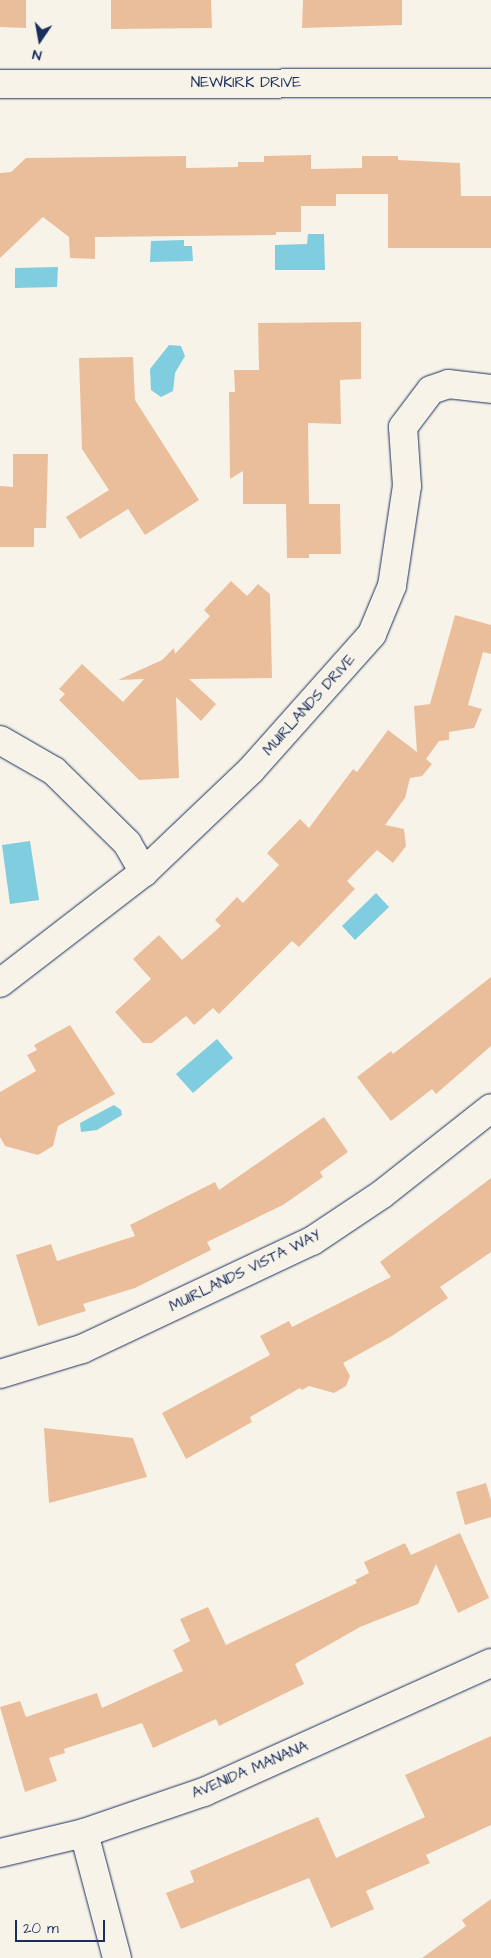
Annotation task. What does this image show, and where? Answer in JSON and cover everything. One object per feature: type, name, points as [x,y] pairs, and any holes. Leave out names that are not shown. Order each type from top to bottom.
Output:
[{"type":"street","name":"NEWKIRK DRIVE","points":[[0,84],[491,83]]},
{"type":"street","name":"MUIRLANDS DRIVE","points":[[0,983],[144,872],[251,770],[372,634],[392,586],[407,486],[403,427],[430,390],[448,384],[491,389]]},
{"type":"street","points":[[0,740],[54,771],[127,843],[144,872]]},
{"type":"street","name":"MUIRLANDS VISTA WAY","points":[[0,1374],[82,1349],[312,1241],[381,1195],[491,1108]]},
{"type":"street","name":"AVENIDA MANANA","points":[[0,1853],[84,1833],[204,1792],[491,1663]]},
{"type":"street","points":[[84,1833],[116,1958]]},
{"type":"water","points":[[308,234],[324,234],[325,270],[275,270],[275,245],[307,244]]},
{"type":"water","points":[[184,240],[184,246],[192,246],[193,261],[150,262],[151,241]]},
{"type":"water","points":[[58,267],[57,287],[15,288],[15,268]]},
{"type":"water","points":[[169,345],[181,346],[185,356],[175,373],[173,391],[161,397],[151,390],[150,369]]},
{"type":"water","points":[[30,841],[39,900],[10,904],[2,845]]},
{"type":"water","points":[[376,893],[389,907],[355,940],[342,926]]},
{"type":"water","points":[[217,1039],[233,1058],[193,1093],[176,1074]]},
{"type":"water","points":[[114,1105],[121,1110],[122,1115],[97,1130],[81,1132],[80,1123]]},
{"type":"building","points":[[0,0],[26,0],[26,28],[0,27]]},
{"type":"building","points":[[111,0],[211,0],[212,28],[111,29]]},
{"type":"building","points":[[303,0],[402,0],[402,25],[302,28]]},
{"type":"building","points":[[311,155],[311,169],[362,168],[362,156],[398,156],[398,160],[460,163],[461,196],[491,196],[491,248],[388,248],[388,194],[336,194],[336,206],[301,206],[301,232],[276,232],[276,235],[95,237],[95,259],[70,258],[69,237],[43,217],[0,258],[0,173],[11,172],[26,158],[186,156],[186,168],[238,167],[238,162],[264,162],[264,156]]},
{"type":"building","points":[[361,322],[361,379],[340,380],[341,424],[308,423],[309,504],[340,504],[341,554],[309,554],[309,558],[287,558],[286,504],[243,504],[243,471],[230,479],[229,392],[235,392],[234,370],[259,370],[258,323]]},
{"type":"building","points":[[133,357],[135,400],[199,500],[145,535],[128,509],[80,539],[66,517],[109,490],[82,449],[79,358]]},
{"type":"building","points":[[13,454],[48,454],[46,528],[34,528],[34,547],[0,547],[0,486],[13,487]]},
{"type":"building","points":[[231,581],[247,596],[258,584],[270,594],[272,678],[189,679],[216,704],[201,721],[176,697],[179,778],[139,780],[59,700],[65,694],[59,689],[82,664],[123,702],[144,679],[118,680],[162,660],[174,648],[175,654],[210,616],[204,610]]},
{"type":"building","points":[[455,615],[491,625],[491,654],[483,652],[468,705],[482,709],[474,728],[449,732],[449,740],[439,741],[426,759],[432,764],[422,776],[410,778],[405,798],[385,825],[404,829],[406,846],[393,863],[377,850],[347,881],[355,889],[299,947],[292,941],[219,1014],[213,1008],[194,1025],[186,1016],[152,1043],[143,1043],[115,1012],[151,979],[133,959],[159,935],[182,960],[221,926],[215,920],[237,897],[243,903],[279,865],[267,853],[300,819],[309,828],[353,769],[357,772],[388,730],[417,752],[414,706],[430,704]]},
{"type":"building","points":[[491,977],[491,1046],[436,1094],[432,1089],[391,1121],[357,1077],[391,1051],[393,1054]]},
{"type":"building","points":[[70,1025],[115,1094],[58,1126],[53,1146],[38,1155],[5,1146],[0,1137],[0,1092],[36,1071],[27,1055],[37,1050],[34,1045]]},
{"type":"building","points":[[324,1117],[348,1152],[320,1172],[323,1177],[283,1205],[207,1242],[211,1250],[135,1288],[83,1304],[86,1311],[38,1326],[16,1255],[51,1244],[57,1261],[135,1236],[130,1225],[215,1182],[219,1190]]},
{"type":"building","points":[[491,1178],[491,1252],[440,1287],[448,1298],[392,1336],[343,1363],[350,1376],[346,1386],[334,1393],[309,1386],[302,1390],[300,1388],[250,1417],[252,1422],[186,1459],[162,1413],[270,1355],[260,1336],[289,1321],[292,1327],[391,1277],[380,1262]]},
{"type":"building","points":[[44,1428],[133,1438],[147,1477],[49,1503]]},
{"type":"building","points":[[486,1483],[491,1500],[491,1517],[465,1525],[456,1492]]},
{"type":"building","points":[[460,1533],[489,1598],[458,1613],[436,1564],[418,1604],[360,1627],[295,1664],[304,1684],[219,1726],[216,1719],[153,1748],[142,1723],[64,1749],[65,1753],[49,1758],[57,1781],[25,1792],[0,1707],[20,1701],[26,1717],[97,1693],[102,1708],[183,1671],[173,1650],[190,1641],[180,1619],[208,1607],[226,1645],[357,1583],[355,1580],[369,1573],[364,1562],[405,1543],[411,1555]]},
{"type":"building","points":[[491,1736],[491,1825],[426,1855],[430,1863],[366,1891],[374,1909],[331,1928],[309,1878],[181,1929],[166,1893],[194,1882],[190,1871],[318,1817],[336,1858],[425,1817],[405,1775]]},
{"type":"building","points":[[491,1899],[491,1958],[422,1958],[466,1926],[462,1920]]}]
